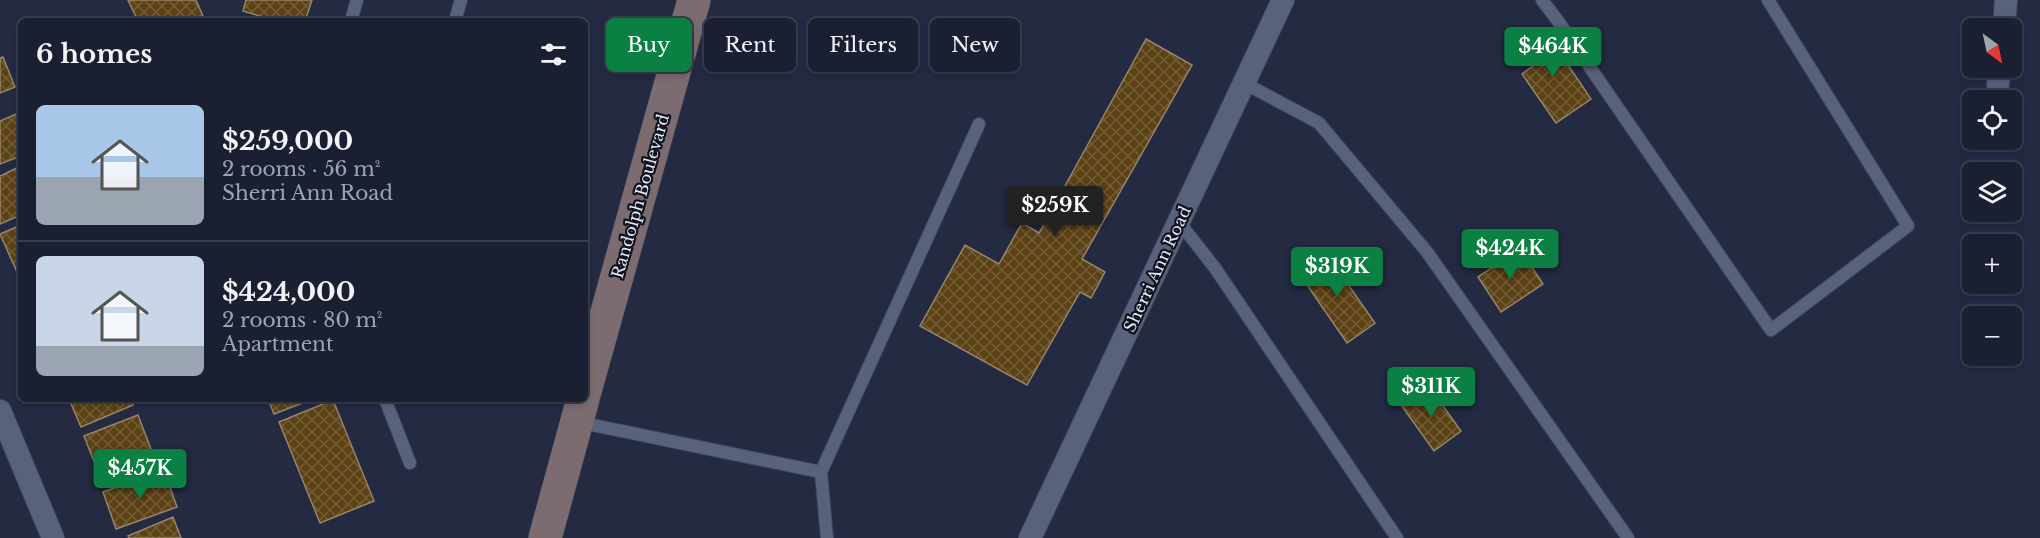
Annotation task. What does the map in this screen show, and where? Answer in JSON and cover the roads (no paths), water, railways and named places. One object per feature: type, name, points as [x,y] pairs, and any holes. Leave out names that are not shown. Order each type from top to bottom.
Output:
[{"type":"main road","name":"Randolph Boulevard","points":[[588,382],[694,0]]},
{"type":"main road","name":"Randolph Boulevard","points":[[545,538],[582,404]]},
{"type":"street","name":"Sherri Ann Road","points":[[1030,538],[1283,0]]},
{"type":"street","points":[[2005,18],[2006,0]]},
{"type":"street","points":[[0,411],[53,538]]},
{"type":"lane","points":[[352,18],[357,0]]},
{"type":"lane","points":[[456,18],[461,0]]},
{"type":"lane","points":[[1542,0],[1770,330],[1908,226],[1768,0]]},
{"type":"lane","points":[[1244,82],[1319,123],[1427,252],[1628,538]]},
{"type":"lane","points":[[827,538],[821,472],[979,124]]},
{"type":"lane","points":[[1179,222],[1215,268],[1397,538]]},
{"type":"lane","points":[[386,402],[410,463]]},
{"type":"lane","points":[[582,404],[821,472]]}]
